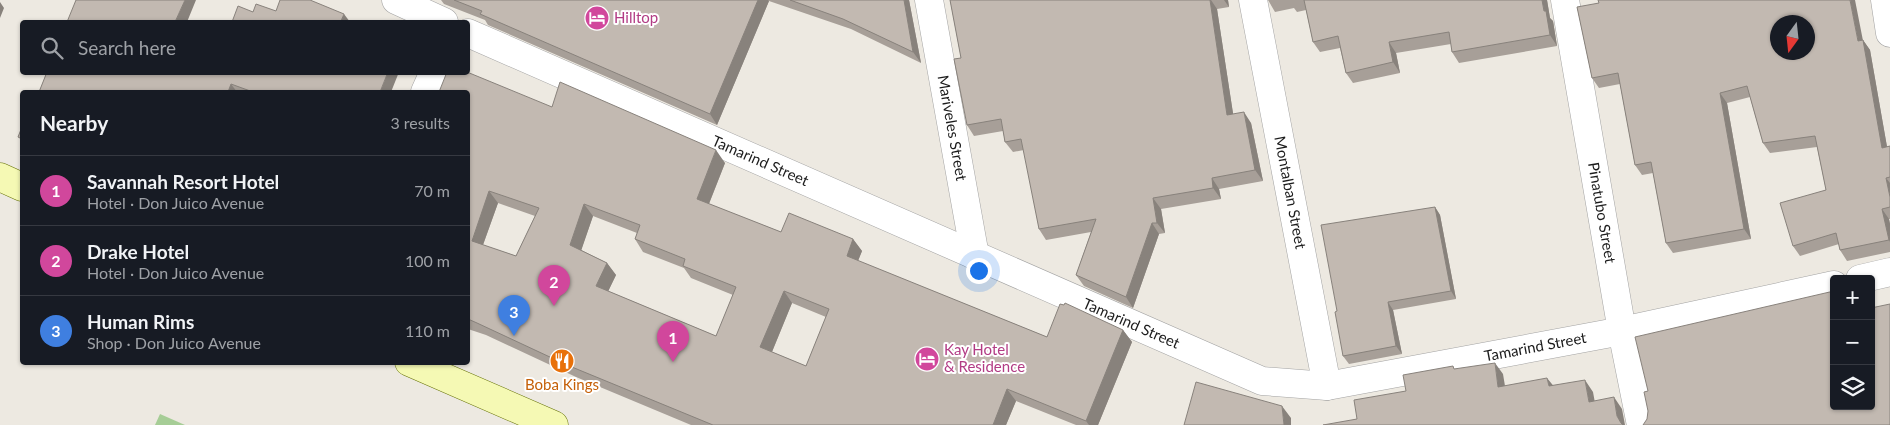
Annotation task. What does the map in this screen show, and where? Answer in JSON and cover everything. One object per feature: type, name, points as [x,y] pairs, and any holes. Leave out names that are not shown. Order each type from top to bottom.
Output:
[{"type":"main road","points":[[0,177],[20,186]]},
{"type":"main road","points":[[417,365],[554,425]]},
{"type":"street","points":[[396,0],[440,20]]},
{"type":"street","name":"Mariveles Street","points":[[929,0],[975,256]]},
{"type":"street","name":"Montalban Street","points":[[1253,0],[1327,386]]},
{"type":"street","name":"Pinatubo Street","points":[[1565,0],[1622,330],[1641,425]]},
{"type":"street","points":[[1885,0],[1890,33]]},
{"type":"street","name":"Tamarind Street","points":[[470,34],[1262,382],[1327,386],[1622,330],[1830,285]]},
{"type":"street","points":[[426,90],[433,75]]},
{"type":"street","points":[[1875,276],[1890,272]]},
{"type":"green space","points":[[160,414],[185,425],[155,425]]},
{"type":"building","points":[[76,0],[185,0],[176,20],[68,20]]},
{"type":"building","points":[[280,0],[310,0],[344,14],[341,20],[233,20],[238,6],[253,12],[256,4],[276,11]]},
{"type":"building","points":[[454,0],[758,0],[710,114],[480,14],[482,11]]},
{"type":"building","points":[[790,0],[904,0],[913,52],[843,19]]},
{"type":"building","points":[[950,0],[1210,0],[1227,115],[1244,112],[1255,170],[1212,178],[1213,188],[1153,198],[1157,223],[1152,223],[1126,297],[1076,275],[1096,219],[1039,229],[1021,139],[1005,142],[1001,119],[967,125],[954,59],[961,58]]},
{"type":"building","points":[[1304,0],[1542,0],[1550,35],[1452,52],[1449,32],[1389,42],[1393,62],[1346,73],[1338,36],[1313,42]]},
{"type":"building","points":[[1598,0],[1850,0],[1858,41],[1863,40],[1882,148],[1890,146],[1890,177],[1886,178],[1890,207],[1882,209],[1889,240],[1840,250],[1836,233],[1793,246],[1780,203],[1826,190],[1815,136],[1763,143],[1747,86],[1720,93],[1744,229],[1666,243],[1651,162],[1635,165],[1618,73],[1592,78],[1577,7],[1599,3]]},
{"type":"building","points":[[470,73],[552,107],[560,82],[716,150],[697,199],[781,232],[789,213],[853,239],[847,256],[1047,337],[1060,304],[1064,305],[1065,303],[1123,330],[1086,421],[1007,389],[993,425],[713,425],[567,365],[470,320],[470,90],[440,90],[446,75],[470,75]],"holes":[[[489,191],[539,208],[516,256],[472,241]],[[584,204],[640,225],[635,239],[685,259],[683,266],[736,287],[716,336],[596,286],[607,263],[570,245]],[[784,291],[829,309],[806,366],[760,347]]]},
{"type":"building","points":[[46,75],[387,75],[381,90],[248,90],[231,84],[229,90],[40,90]]},
{"type":"building","points":[[1435,207],[1451,291],[1388,302],[1396,346],[1343,356],[1335,312],[1337,311],[1321,225]]},
{"type":"building","points":[[1830,292],[1830,410],[1875,410],[1875,307],[1890,304],[1890,425],[1643,425],[1647,419],[1648,411],[1644,392],[1648,391],[1635,337]]},
{"type":"building","points":[[1495,363],[1498,387],[1547,378],[1549,386],[1585,380],[1589,402],[1614,397],[1617,416],[1623,425],[1323,425],[1357,419],[1354,400],[1406,391],[1403,375],[1453,366],[1454,369]]},
{"type":"building","points":[[1196,382],[1282,406],[1284,425],[1184,425]]},
{"type":"place","name":"Hilltop","points":[[597,18]]},
{"type":"place","name":"Drake Hotel","points":[[554,306]]},
{"type":"place","name":"Human Rims","points":[[514,336]]},
{"type":"place","name":"Kay Hotel & Residence","points":[[927,359]]},
{"type":"place","name":"Boba Kings","points":[[562,361]]},
{"type":"place","name":"Savannah Resort Hotel","points":[[673,362]]}]
